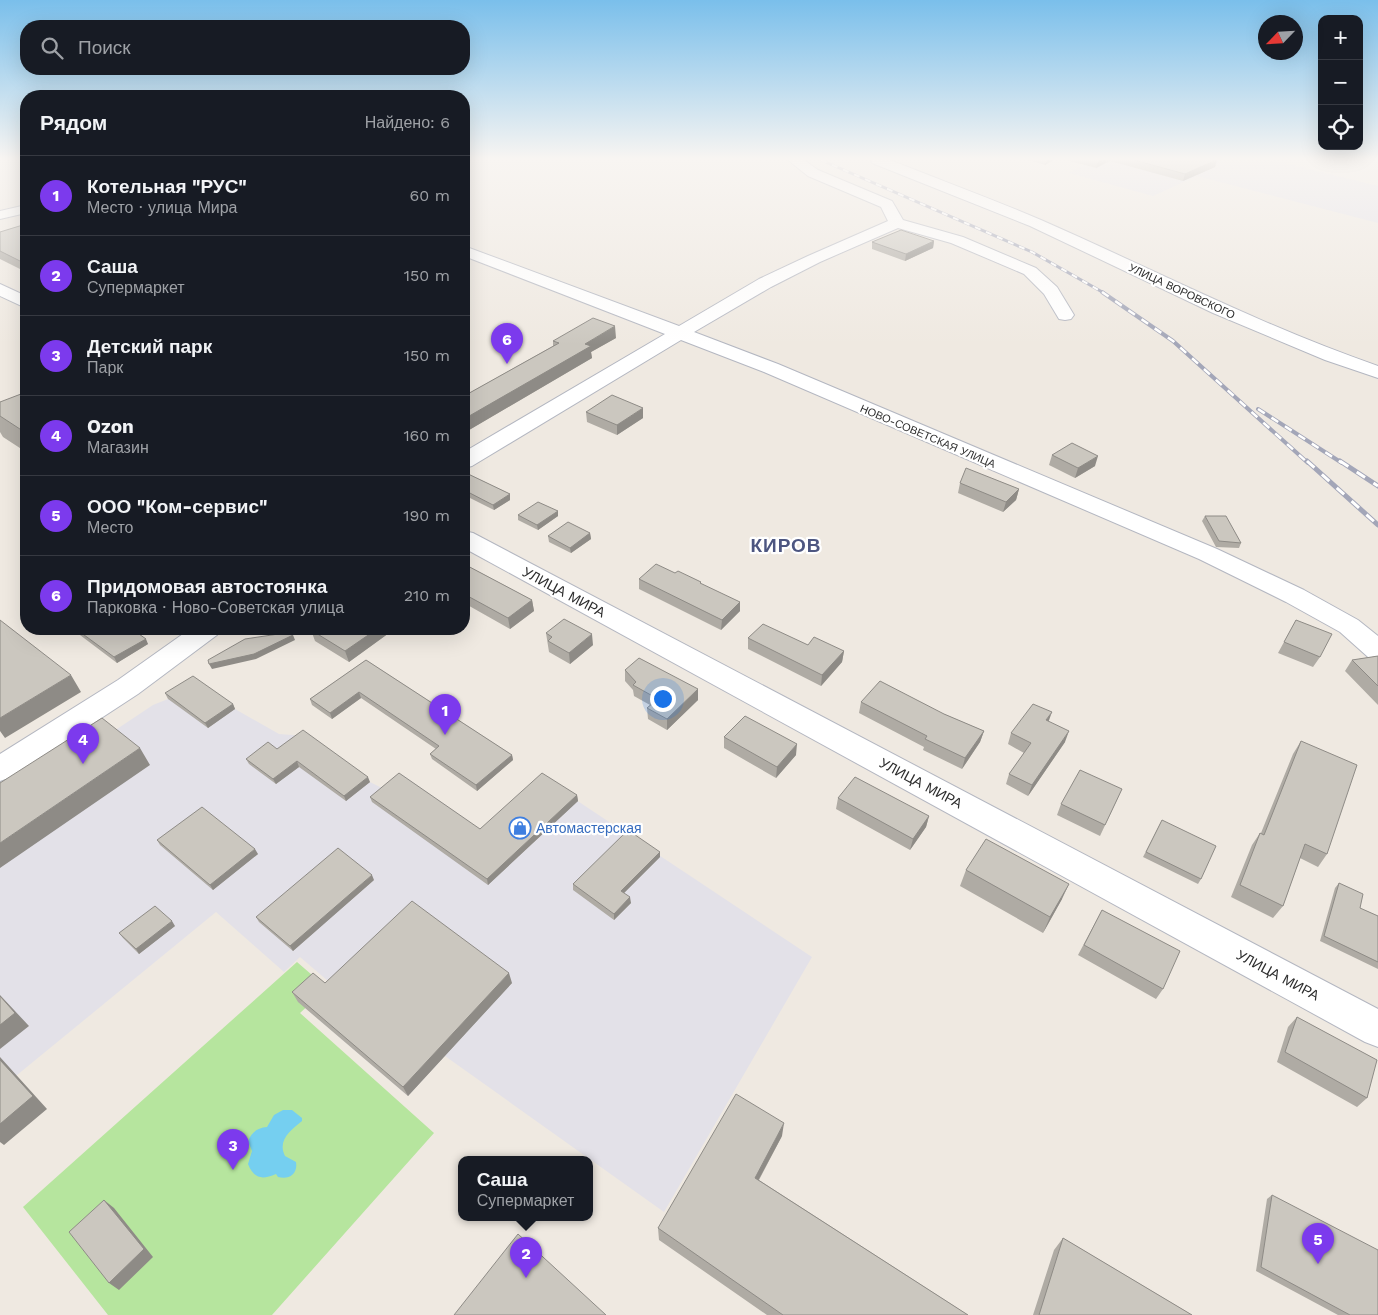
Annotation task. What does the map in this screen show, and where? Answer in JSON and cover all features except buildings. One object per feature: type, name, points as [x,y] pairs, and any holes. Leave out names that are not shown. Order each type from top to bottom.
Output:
[{"type":"street","name":"УЛИЦА ВОРОВСКОГО","points":[[1031,221],[1219,308],[1332,356],[1378,372]]},
{"type":"street","points":[[470,457],[765,283],[814,259],[897,223],[957,240],[1030,271],[1052,292],[1065,315]]},
{"type":"street","name":"НОВО-СОВЕТСКАЯ УЛИЦА","points":[[470,253],[771,368],[1208,554],[1295,596],[1341,621],[1378,650]]},
{"type":"street","points":[[0,288],[20,300]]},
{"type":"street","name":"УЛИЦА МИРА","points":[[470,541],[1378,1029]]},
{"type":"street","points":[[0,769],[128,687],[200,635]]},
{"type":"shaded area","points":[[196,681],[235,709],[279,734],[305,736],[370,782],[384,789],[401,774],[484,832],[543,778],[812,957],[664,1212],[593,1161],[593,1156],[585,1156],[445,1056],[408,1096],[310,1012],[335,987],[300,957],[284,972],[216,912],[0,1089],[0,807],[153,705],[168,699]]},
{"type":"green space","points":[[297,962],[327,988],[300,1013],[434,1133],[272,1315],[108,1315],[23,1207]]},
{"type":"water","points":[[283,1110],[292,1110],[302,1118],[302,1121],[286,1136],[283,1145],[285,1156],[296,1162],[296,1170],[286,1178],[278,1177],[276,1174],[259,1177],[253,1173],[248,1164],[252,1151],[248,1141],[255,1131],[267,1127],[274,1115]]},
{"type":"railway","points":[[962,221],[1032,252],[1104,293]]},
{"type":"railway","points":[[1102,292],[1173,341],[1308,463]]},
{"type":"railway","points":[[1258,409],[1342,463]]},
{"type":"railway","points":[[1307,461],[1378,525]]},
{"type":"railway","points":[[1340,461],[1378,486]]},
{"type":"place","name":"Придомовая автостоянка","points":[[507,364]]},
{"type":"place","name":"Котельная \"РУС\"","points":[[445,735]]},
{"type":"place","name":"Ozon","points":[[83,764]]},
{"type":"place","name":"Автомастерская","points":[[520,828]]},
{"type":"place","name":"Детский парк","points":[[233,1170]]},
{"type":"place","name":"ООО \"Ком-сервис\"","points":[[1318,1264]]},
{"type":"place","name":"Саша","points":[[526,1278]]},
{"type":"district","name":"КИРОВ","points":[[786,545]]}]
